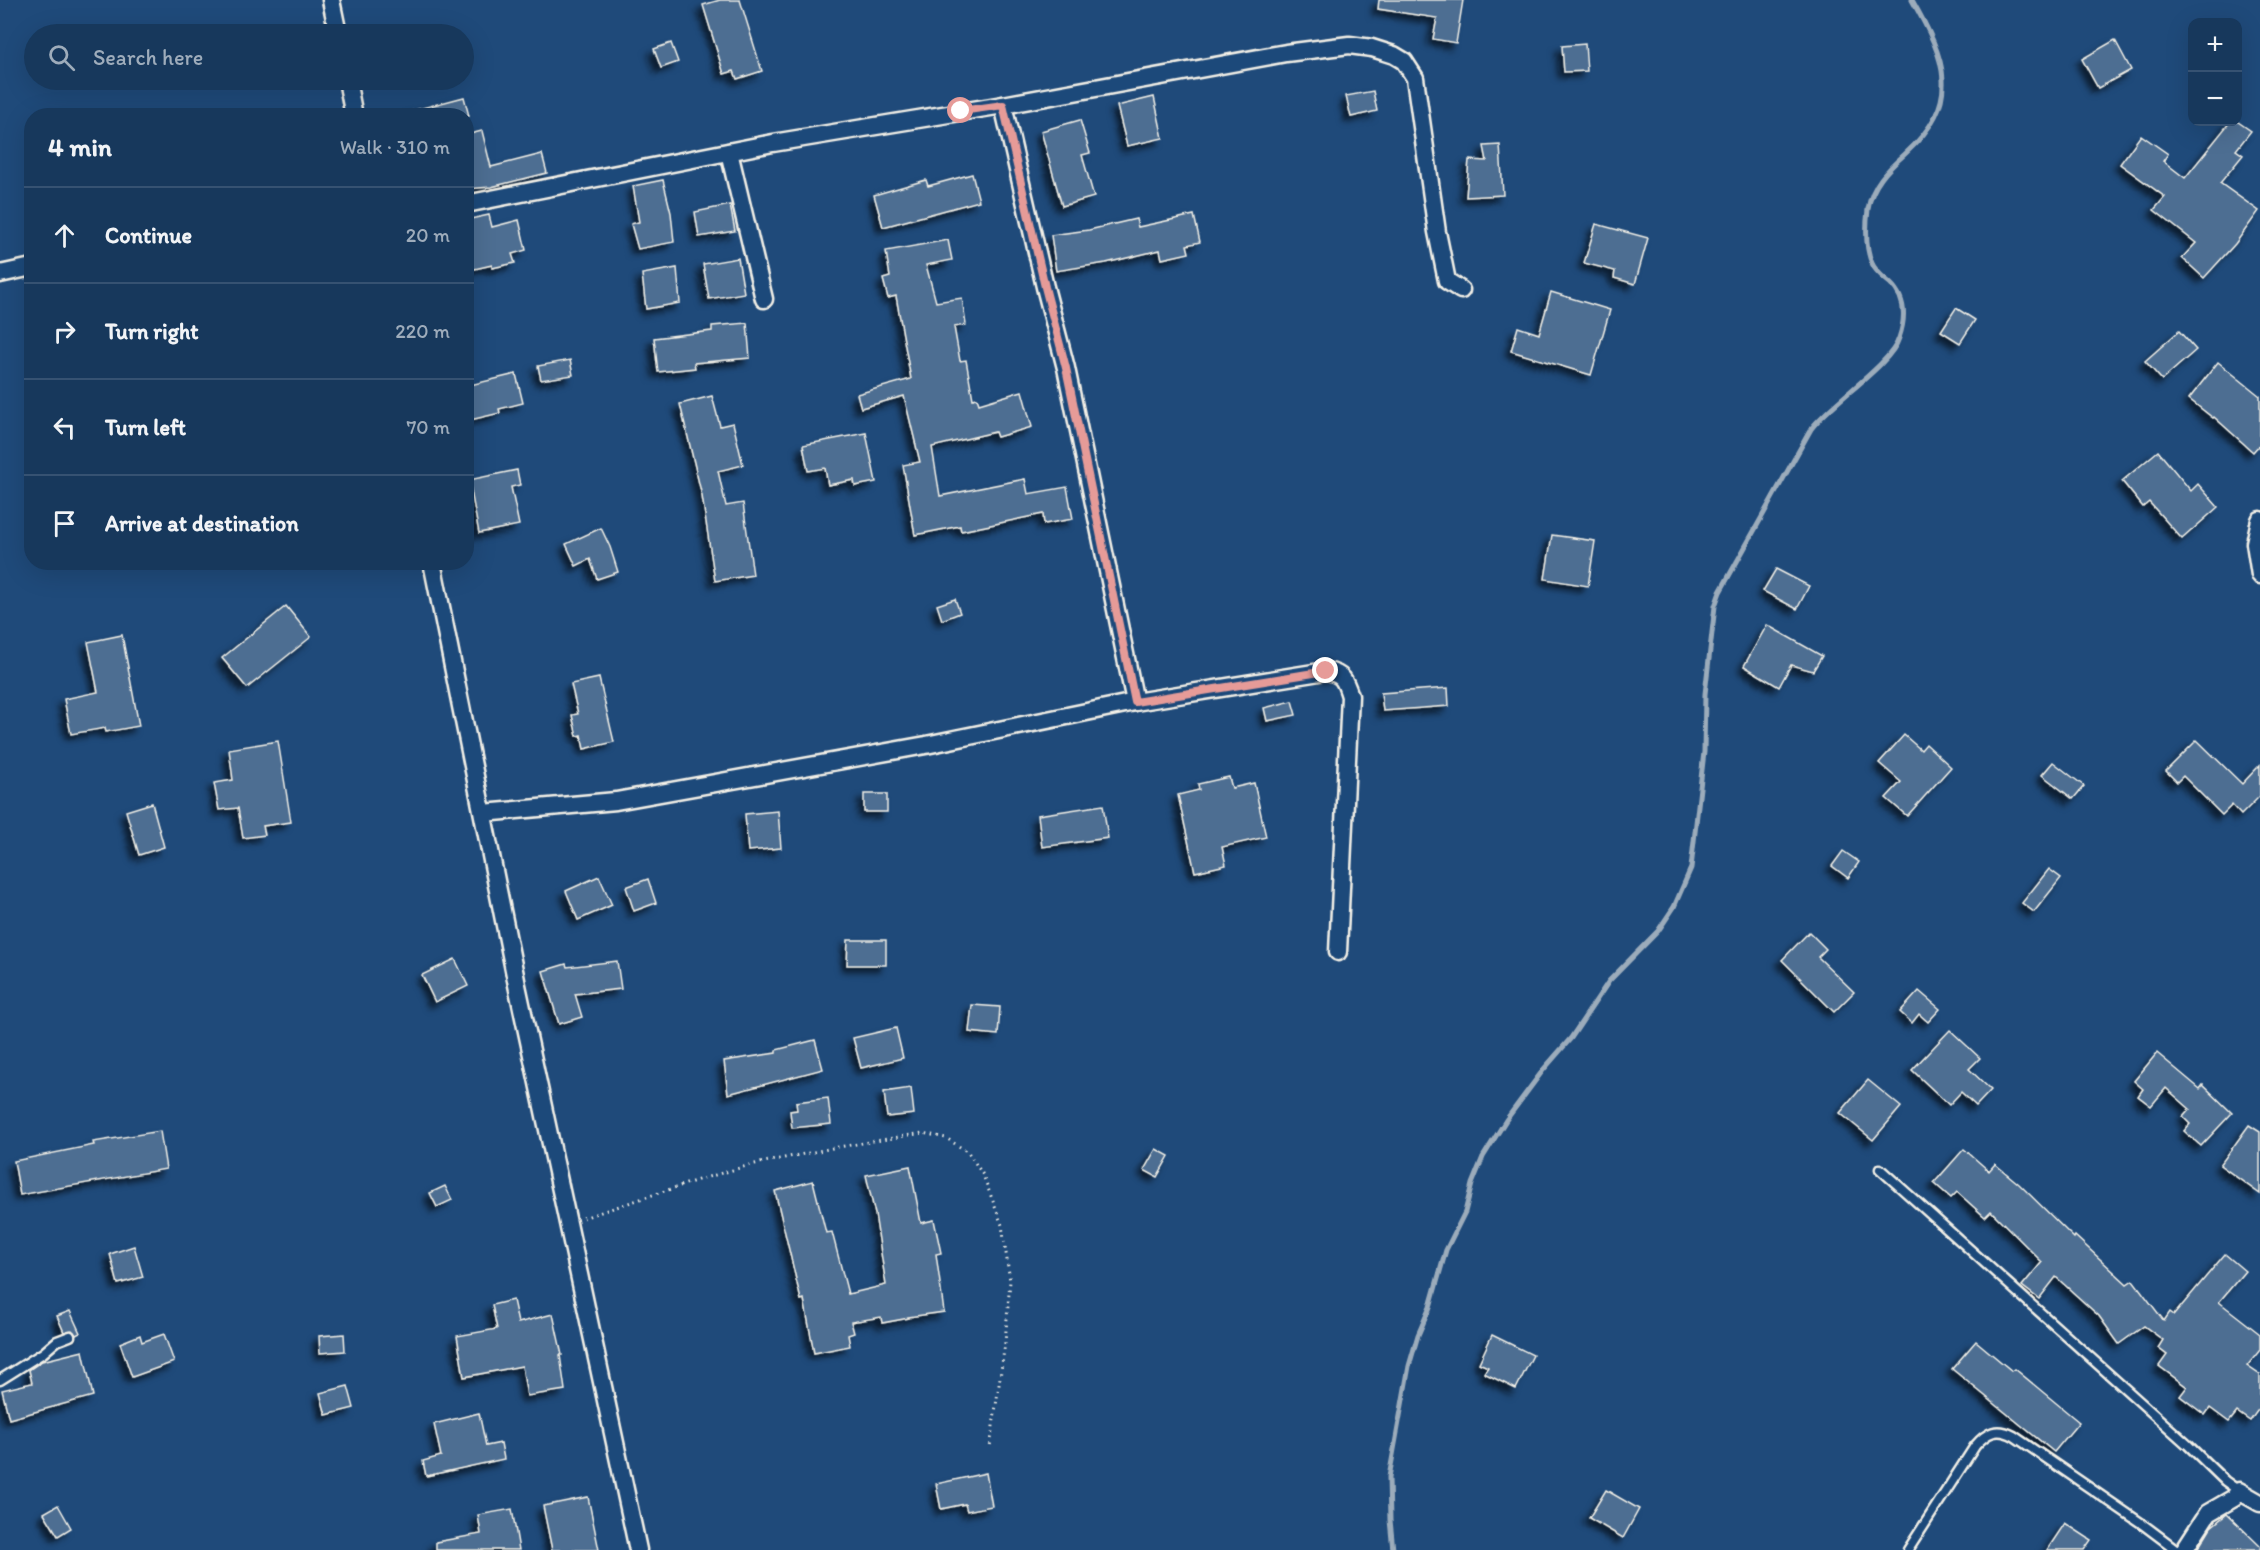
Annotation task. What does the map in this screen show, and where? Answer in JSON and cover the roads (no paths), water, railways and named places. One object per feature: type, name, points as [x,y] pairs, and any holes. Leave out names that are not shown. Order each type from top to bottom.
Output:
[{"type":"street","points":[[331,0],[336,24]]},
{"type":"street","points":[[474,202],[773,143],[1003,105],[1286,53],[1349,45],[1372,48],[1394,55],[1404,61],[1415,78],[1437,232],[1447,281],[1461,290]]},
{"type":"street","points":[[349,90],[352,108]]},
{"type":"street","points":[[1003,105],[1066,368],[1135,702]]},
{"type":"street","points":[[729,152],[764,299]]},
{"type":"street","points":[[0,274],[24,269]]},
{"type":"street","points":[[2260,520],[2255,543],[2260,575]]},
{"type":"street","points":[[434,570],[566,1223],[638,1550]]},
{"type":"street","points":[[483,813],[628,799],[926,745],[1135,702],[1326,671],[1338,673],[1346,682],[1350,696],[1338,951]]},
{"type":"street","points":[[2184,1550],[2208,1513],[2234,1498],[2239,1491],[2260,1503]]},
{"type":"lane","points":[[1880,1169],[2239,1491]]},
{"type":"lane","points":[[0,1380],[43,1353],[57,1341],[70,1336]]},
{"type":"lane","points":[[1908,1550],[1976,1446],[1989,1432],[1998,1430],[2014,1436],[2177,1550]]},
{"type":"waterway","points":[[1393,1550],[1389,1477],[1409,1366],[1418,1335],[1430,1307],[1446,1250],[1465,1212],[1472,1184],[1483,1157],[1506,1120],[1544,1069],[1571,1038],[1609,981],[1658,931],[1674,907],[1691,868],[1704,752],[1705,694],[1715,606],[1720,592],[1811,429],[1820,418],[1885,360],[1899,338],[1903,323],[1902,302],[1895,289],[1877,271],[1871,261],[1867,223],[1870,200],[1877,185],[1886,172],[1923,135],[1935,116],[1942,98],[1943,80],[1940,61],[1912,0]]}]
